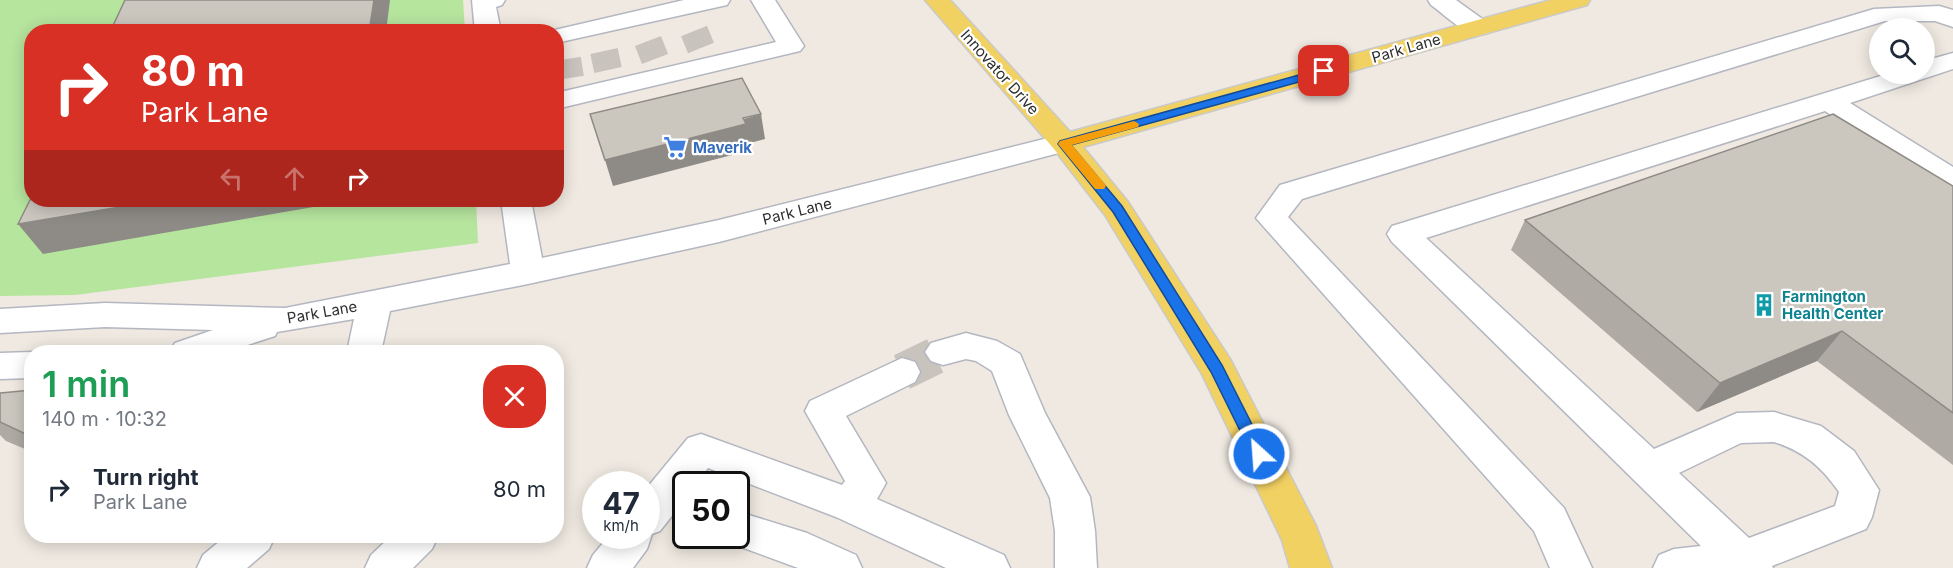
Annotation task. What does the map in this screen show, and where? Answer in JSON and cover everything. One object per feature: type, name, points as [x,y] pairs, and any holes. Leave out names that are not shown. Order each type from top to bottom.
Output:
[{"type":"main road","name":"Innovator Drive","points":[[937,0],[1118,209],[1217,369],[1302,539],[1311,568]]},
{"type":"main road","name":"Park Lane","points":[[1064,144],[1578,0]]},
{"type":"street","points":[[487,24],[483,2],[493,0]]},
{"type":"street","points":[[564,33],[718,0]]},
{"type":"street","points":[[564,63],[567,84],[608,69],[701,48],[791,46],[763,0]]},
{"type":"street","points":[[1440,0],[1479,28]]},
{"type":"street","points":[[685,7],[701,48]]},
{"type":"street","points":[[1571,568],[1550,520],[1271,218],[1291,192],[1883,14],[1939,13],[1953,20]]},
{"type":"street","points":[[640,17],[655,59]]},
{"type":"street","points":[[598,26],[608,69]]},
{"type":"street","points":[[1935,67],[1953,61]]},
{"type":"street","points":[[1747,563],[1403,234],[1880,84]]},
{"type":"street","points":[[1828,100],[1953,180]]},
{"type":"street","name":"Park Lane","points":[[0,321],[105,315],[285,320],[528,273],[719,231],[1064,144]]},
{"type":"street","points":[[517,207],[528,273]]},
{"type":"street","points":[[366,345],[375,302]]},
{"type":"street","points":[[208,345],[285,320]]},
{"type":"street","points":[[943,352],[966,346],[985,350],[1007,363],[1027,415],[1070,497],[1075,531],[1076,568]]},
{"type":"street","points":[[0,366],[24,364]]},
{"type":"street","points":[[850,505],[866,483],[823,411],[902,372]]},
{"type":"street","points":[[1649,469],[1737,428],[1774,427],[1808,437],[1840,462],[1859,490],[1851,517],[1747,563],[1674,568]]},
{"type":"street","points":[[664,509],[701,449],[850,505],[989,568]]},
{"type":"street","points":[[750,532],[793,546],[841,568]]},
{"type":"street","points":[[218,568],[247,543]]},
{"type":"street","points":[[386,568],[411,543]]},
{"type":"street","points":[[608,568],[623,549]]},
{"type":"green space","points":[[0,0],[463,0],[465,24],[24,24],[24,207],[476,207],[478,243],[75,295],[0,296]]},
{"type":"building","points":[[125,0],[374,0],[370,24],[114,24]]},
{"type":"building","points":[[742,78],[761,114],[743,118],[746,124],[605,160],[590,114]]},
{"type":"building","name":"Farmington Health Center","points":[[1833,114],[1953,186],[1953,413],[1842,331],[1720,383],[1525,220]]},
{"type":"building","points":[[26,207],[120,207],[18,224]]},
{"type":"building","points":[[24,391],[24,433],[0,422],[0,393]]},
{"type":"tunnel","points":[[694,31],[701,48]]},
{"type":"tunnel","points":[[648,41],[655,59]]},
{"type":"tunnel","points":[[604,51],[608,70]]},
{"type":"tunnel","points":[[567,59],[570,78]]},
{"type":"tunnel","points":[[902,372],[943,352]]},
{"type":"slow traffic","points":[[1099,186],[1064,144],[1134,124]]},
{"type":"place","name":"Maverik","points":[[675,147]]},
{"type":"place","name":"Farmington Health Center","points":[[1764,305]]},
{"type":"route","points":[[1259,454],[1217,369],[1118,209],[1064,144],[1324,71]]}]
